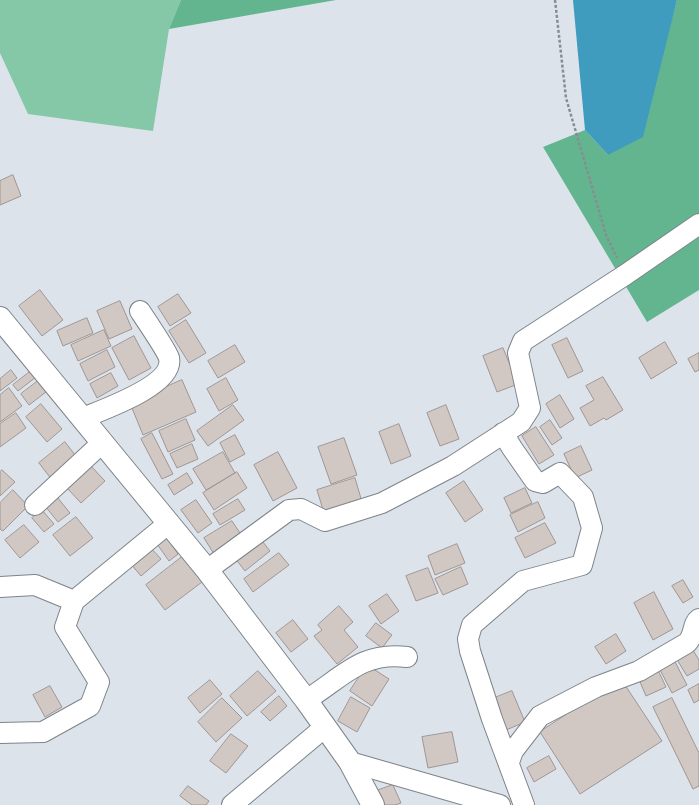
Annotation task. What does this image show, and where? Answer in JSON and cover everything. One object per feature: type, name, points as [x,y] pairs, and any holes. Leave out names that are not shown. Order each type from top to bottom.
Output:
[{"type":"main road","points":[[0,318],[207,570],[306,700],[350,762],[372,805]]},
{"type":"street","points":[[207,570],[289,510],[301,509],[325,521],[382,503],[454,466],[521,422],[530,408],[518,353],[522,341],[625,275],[699,224]]},
{"type":"street","points":[[83,418],[149,389],[168,370],[169,358],[140,311]]},
{"type":"street","points":[[503,433],[535,481],[543,483],[560,473],[583,497],[592,528],[582,565],[523,581],[472,626],[468,640],[470,651],[492,719],[524,805]]},
{"type":"street","points":[[35,506],[102,443]]},
{"type":"street","points":[[0,733],[43,732],[90,706],[99,682],[65,627],[74,601],[169,523]]},
{"type":"street","points":[[0,587],[35,585],[74,601]]},
{"type":"street","points":[[509,762],[513,751],[540,716],[596,687],[639,671],[687,643],[692,637],[696,621],[699,618]]},
{"type":"street","points":[[306,700],[330,686],[349,669],[367,660],[394,655],[407,657]]},
{"type":"street","points":[[232,805],[325,727]]},
{"type":"street","points":[[350,762],[500,805]]},
{"type":"path","points":[[555,0],[566,98],[606,235],[625,275]]},
{"type":"green space","points":[[0,0],[181,0],[169,29],[153,131],[28,114],[0,53]]},
{"type":"green space","points":[[181,0],[336,0],[169,29]]},
{"type":"green space","points":[[677,0],[699,0],[699,290],[647,322],[543,147],[585,130],[608,155],[661,58]]},
{"type":"water","points":[[573,0],[677,0],[643,137],[608,155],[585,130]]},
{"type":"building","points":[[13,175],[21,196],[0,205],[0,181]]},
{"type":"building","points":[[40,290],[63,320],[42,336],[19,306]]},
{"type":"building","points":[[178,294],[191,313],[170,326],[158,307]]},
{"type":"building","points":[[120,301],[132,329],[109,339],[97,311]]},
{"type":"building","points":[[87,318],[93,333],[63,346],[57,331]]},
{"type":"building","points":[[186,320],[206,353],[189,363],[169,331]]},
{"type":"building","points":[[104,330],[111,346],[78,361],[71,345]]},
{"type":"building","points":[[134,336],[151,368],[129,380],[112,348]]},
{"type":"building","points":[[567,338],[583,371],[568,378],[552,345]]},
{"type":"building","points":[[665,342],[677,363],[651,379],[639,358]]},
{"type":"building","points":[[235,345],[245,362],[218,378],[208,361]]},
{"type":"building","points":[[503,348],[518,384],[497,392],[483,356]]},
{"type":"building","points":[[107,350],[115,367],[88,381],[80,364]]},
{"type":"building","points":[[699,353],[699,370],[695,372],[688,359]]},
{"type":"building","points":[[11,370],[17,378],[0,391],[0,379]]},
{"type":"building","points":[[31,371],[36,377],[18,391],[13,385]]},
{"type":"building","points":[[111,373],[118,386],[97,398],[90,384]]},
{"type":"building","points":[[603,377],[623,410],[606,420],[604,418],[590,426],[580,408],[594,400],[586,386]]},
{"type":"building","points":[[226,378],[238,400],[219,411],[207,389]]},
{"type":"building","points":[[182,380],[196,412],[143,435],[130,403]]},
{"type":"building","points":[[38,381],[46,392],[29,405],[21,394]]},
{"type":"building","points":[[9,388],[22,406],[0,422],[0,395]]},
{"type":"building","points":[[560,395],[574,419],[560,428],[546,404]]},
{"type":"building","points":[[41,404],[62,429],[47,442],[26,417]]},
{"type":"building","points":[[233,405],[244,420],[208,446],[197,431]]},
{"type":"building","points":[[446,405],[459,439],[440,446],[427,413]]},
{"type":"building","points":[[16,413],[26,428],[0,447],[0,424]]},
{"type":"building","points":[[186,419],[195,440],[168,452],[159,431]]},
{"type":"building","points":[[550,420],[562,438],[552,445],[540,427]]},
{"type":"building","points":[[399,424],[411,456],[391,464],[379,432]]},
{"type":"building","points":[[536,427],[554,455],[539,464],[522,436]]},
{"type":"building","points":[[152,433],[173,474],[162,479],[141,439]]},
{"type":"building","points":[[235,435],[245,454],[230,462],[220,443]]},
{"type":"building","points":[[344,438],[357,475],[331,484],[318,447]]},
{"type":"building","points":[[65,442],[79,460],[52,480],[39,463]]},
{"type":"building","points":[[192,444],[198,459],[177,468],[170,454]]},
{"type":"building","points":[[581,446],[592,470],[575,478],[564,454]]},
{"type":"building","points":[[223,452],[235,473],[206,490],[193,469]]},
{"type":"building","points":[[278,452],[297,488],[273,501],[254,465]]},
{"type":"building","points":[[90,465],[105,481],[81,503],[67,488]]},
{"type":"building","points":[[2,470],[15,482],[0,496],[0,472]]},
{"type":"building","points":[[237,472],[247,488],[214,510],[203,493]]},
{"type":"building","points":[[187,473],[193,483],[174,495],[168,485]]},
{"type":"building","points":[[355,478],[362,502],[324,513],[317,490]]},
{"type":"building","points":[[464,481],[483,510],[465,522],[446,493]]},
{"type":"building","points":[[525,488],[532,503],[511,513],[504,498]]},
{"type":"building","points":[[13,490],[28,506],[3,531],[0,529],[0,503]]},
{"type":"building","points":[[57,497],[70,513],[58,522],[45,506]]},
{"type":"building","points":[[238,499],[245,510],[220,525],[213,514]]},
{"type":"building","points":[[196,500],[212,523],[198,533],[181,510]]},
{"type":"building","points":[[538,502],[545,518],[518,532],[510,515]]},
{"type":"building","points":[[42,510],[54,524],[44,532],[32,518]]},
{"type":"building","points":[[76,517],[93,538],[70,556],[53,535]]},
{"type":"building","points":[[232,521],[242,536],[214,554],[204,538]]},
{"type":"building","points":[[545,523],[556,543],[525,558],[515,538]]},
{"type":"building","points":[[24,525],[39,542],[20,558],[5,540]]},
{"type":"building","points":[[259,537],[270,551],[245,571],[234,557]]},
{"type":"building","points":[[167,538],[178,554],[169,561],[157,544]]},
{"type":"building","points":[[457,544],[465,563],[435,575],[428,556]]},
{"type":"building","points":[[149,546],[161,559],[141,576],[130,563]]},
{"type":"building","points":[[279,553],[289,565],[253,592],[244,579]]},
{"type":"building","points":[[182,557],[202,582],[165,610],[146,585]]},
{"type":"building","points":[[461,567],[468,584],[443,595],[435,579]]},
{"type":"building","points":[[428,568],[438,593],[416,601],[406,576]]},
{"type":"building","points":[[683,580],[693,597],[683,603],[672,586]]},
{"type":"building","points":[[654,592],[673,629],[653,640],[634,603]]},
{"type":"building","points":[[387,594],[399,611],[381,624],[369,606]]},
{"type":"building","points":[[339,606],[353,622],[344,630],[358,647],[337,664],[314,636],[322,630],[318,625]]},
{"type":"building","points":[[293,620],[308,639],[291,652],[276,633]]},
{"type":"building","points":[[376,623],[392,635],[382,648],[366,636]]},
{"type":"building","points":[[616,634],[626,651],[606,664],[595,647]]},
{"type":"building","points":[[689,644],[699,660],[699,669],[687,676],[673,653]]},
{"type":"building","points":[[672,656],[687,685],[672,693],[657,664]]},
{"type":"building","points":[[367,665],[389,679],[372,706],[350,691]]},
{"type":"building","points":[[657,668],[666,687],[646,696],[638,677]]},
{"type":"building","points":[[258,671],[276,691],[247,716],[230,696]]},
{"type":"building","points":[[621,679],[662,741],[580,794],[540,732]]},
{"type":"building","points":[[210,680],[222,694],[200,713],[188,698]]},
{"type":"building","points":[[699,684],[699,700],[694,703],[688,690]]},
{"type":"building","points":[[50,686],[62,707],[45,717],[33,695]]},
{"type":"building","points":[[512,691],[525,722],[506,730],[492,699]]},
{"type":"building","points":[[279,696],[287,706],[270,721],[261,712]]},
{"type":"building","points":[[351,697],[370,708],[357,732],[338,721]]},
{"type":"building","points":[[222,698],[242,718],[216,742],[198,722]]},
{"type":"building","points":[[672,698],[699,753],[699,786],[693,789],[653,707]]},
{"type":"building","points":[[452,732],[458,762],[428,768],[422,737]]},
{"type":"building","points":[[231,734],[248,746],[226,773],[210,761]]},
{"type":"building","points":[[549,756],[556,769],[534,782],[527,768]]},
{"type":"building","points":[[393,785],[401,803],[395,805],[382,805],[376,791]]},
{"type":"building","points":[[188,786],[209,801],[206,805],[192,805],[180,796]]}]
